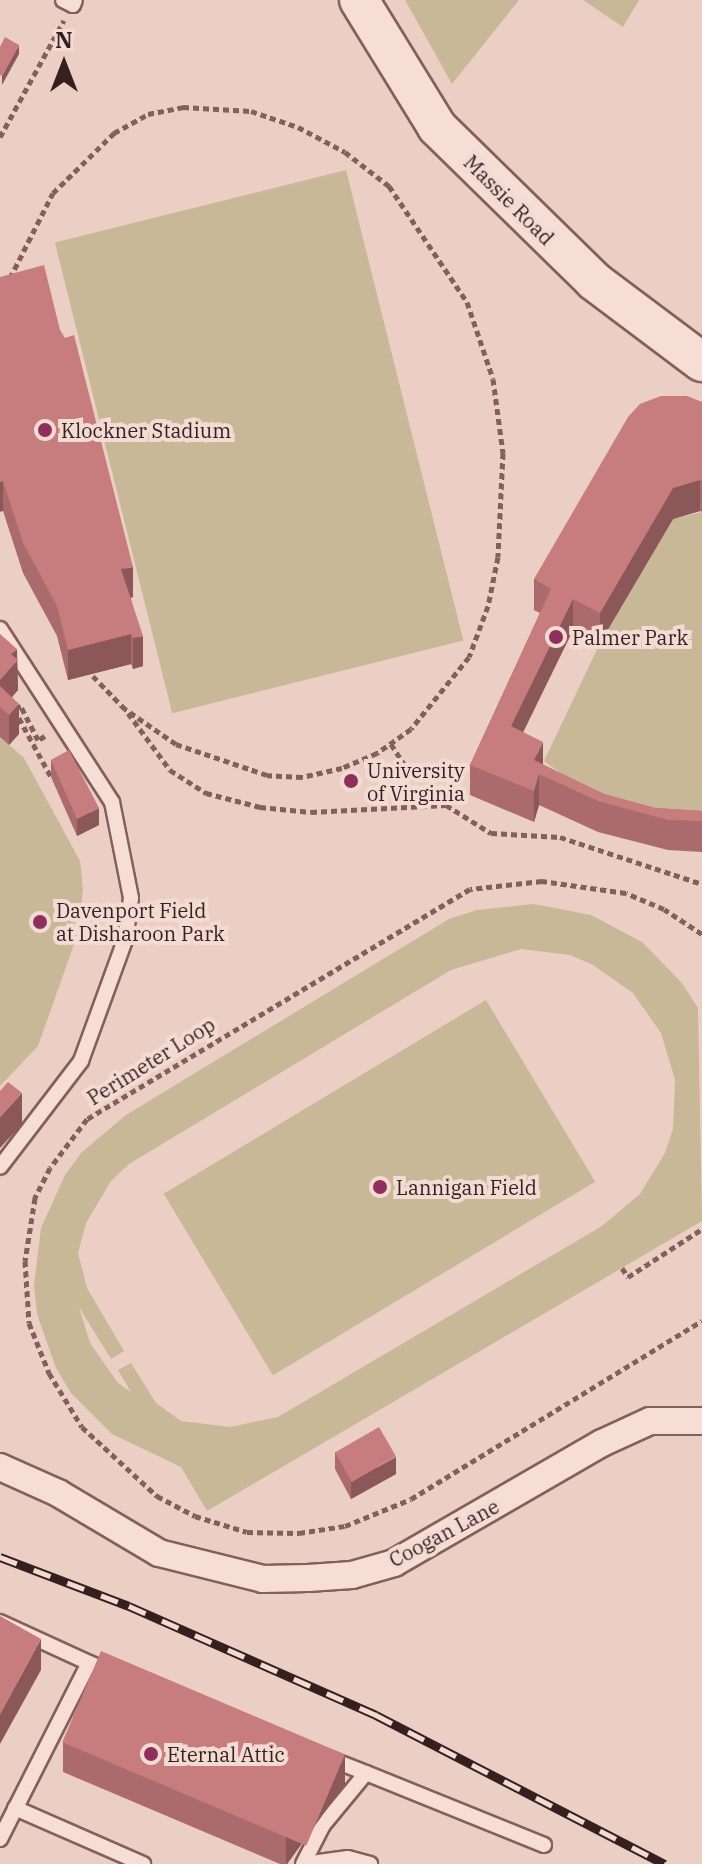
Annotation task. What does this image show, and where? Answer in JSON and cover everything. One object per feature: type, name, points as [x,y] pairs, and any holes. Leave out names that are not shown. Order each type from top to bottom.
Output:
[{"type":"street","name":"Massie Road","points":[[359,0],[393,63],[447,138],[594,281],[702,362]]},
{"type":"street","name":"Coogan Lane","points":[[0,1467],[58,1493],[159,1553],[263,1579],[308,1578],[352,1575],[394,1563],[602,1443],[650,1421],[702,1421]]},
{"type":"lane","points":[[0,629],[112,802],[125,845],[131,898],[125,940],[81,1061],[0,1167]]},
{"type":"lane","points":[[0,1622],[133,1680]]},
{"type":"lane","points":[[0,1839],[89,1663]]},
{"type":"lane","points":[[307,1750],[544,1845]]},
{"type":"lane","points":[[303,1864],[323,1825],[366,1773]]},
{"type":"lane","points":[[15,1808],[143,1864]]},
{"type":"lane","points":[[303,1864],[348,1858],[370,1864]]},
{"type":"path","points":[[0,137],[70,2]]},
{"type":"path","points":[[9,284],[53,193],[114,133],[148,114],[210,106],[251,111],[298,127],[345,152],[389,186],[467,302],[493,379],[503,453],[498,557],[469,657],[446,692],[391,744],[342,768],[302,777],[267,775],[176,744],[125,709]]},
{"type":"path","points":[[91,674],[125,709],[170,770],[206,793],[260,807],[311,812],[446,805],[491,833],[560,837],[702,884]]},
{"type":"path","points":[[51,777],[14,709],[21,706],[38,740],[64,726]]},
{"type":"path","points":[[391,744],[411,775]]},
{"type":"path","name":"Perimeter Loop","points":[[702,934],[639,898],[580,884],[504,882],[470,889],[436,906],[87,1119],[50,1168],[35,1198],[25,1261],[29,1323],[49,1373],[82,1427],[133,1479],[176,1508],[221,1526],[273,1535],[345,1526],[411,1499],[702,1321]]},
{"type":"path","points":[[622,1268],[628,1277],[702,1229]]},
{"type":"shaded area","points":[[405,0],[519,0],[452,84]]},
{"type":"shaded area","points":[[583,0],[639,0],[623,27]]},
{"type":"shaded area","name":"Klockner Stadium","points":[[346,170],[463,641],[172,713],[55,243]]},
{"type":"shaded area","points":[[702,512],[702,822],[587,793],[544,761],[600,643],[673,519]]},
{"type":"shaded area","name":"Davenport Field at Disharoon Park","points":[[0,737],[24,758],[80,861],[83,890],[78,933],[38,1046],[0,1086]]},
{"type":"shaded area","points":[[534,904],[591,915],[642,942],[682,983],[698,1008],[702,1221],[207,1511],[181,1467],[112,1434],[71,1393],[56,1368],[37,1314],[34,1285],[41,1228],[65,1175],[82,1152],[126,1115],[449,919],[477,910]],"holes":[[[521,949],[570,955],[593,965],[633,993],[661,1033],[675,1080],[673,1129],[665,1153],[640,1194],[602,1226],[278,1417],[230,1427],[181,1421],[156,1403],[131,1363],[118,1370],[131,1392],[118,1383],[90,1343],[79,1307],[111,1359],[124,1351],[87,1288],[78,1253],[86,1223],[111,1181],[129,1164],[451,970]]]},
{"type":"shaded area","name":"Lannigan Field","points":[[486,1000],[595,1182],[273,1375],[164,1194]]},
{"type":"building","points":[[5,37],[19,45],[2,76],[0,47]]},
{"type":"building","name":"Klockner Stadium","points":[[44,265],[60,330],[65,338],[74,335],[133,567],[121,569],[143,636],[133,638],[131,634],[68,650],[57,606],[23,543],[3,481],[0,482],[0,277]]},
{"type":"building","name":"Palmer Park","points":[[661,396],[687,396],[702,402],[702,481],[673,488],[600,613],[573,599],[511,726],[543,742],[534,760],[604,794],[655,808],[702,811],[702,821],[668,820],[598,801],[539,774],[534,791],[470,765],[551,589],[534,579],[628,417],[640,404]]},
{"type":"building","points":[[0,634],[17,649],[11,654],[18,660],[0,680]]},
{"type":"building","points":[[0,686],[19,704],[9,715],[0,707]]},
{"type":"building","points":[[69,750],[99,808],[77,819],[51,760]]},
{"type":"building","points":[[8,1082],[22,1093],[0,1117],[0,1091]]},
{"type":"building","points":[[379,1427],[396,1456],[352,1482],[335,1452]]},
{"type":"building","points":[[0,1616],[41,1639],[0,1714]]},
{"type":"building","points":[[101,1651],[345,1755],[306,1846],[62,1742]]},
{"type":"railway","points":[[0,1557],[129,1606],[376,1715],[665,1864]]},
{"type":"place","name":"Klockner Stadium","points":[[45,430]]},
{"type":"place","name":"Palmer Park","points":[[556,637]]},
{"type":"place","name":"University of Virginia","points":[[351,781]]},
{"type":"place","name":"Davenport Field at Disharoon Park","points":[[40,922]]},
{"type":"place","name":"Lannigan Field","points":[[380,1187]]},
{"type":"place","name":"Eternal Attic","points":[[151,1754]]}]
